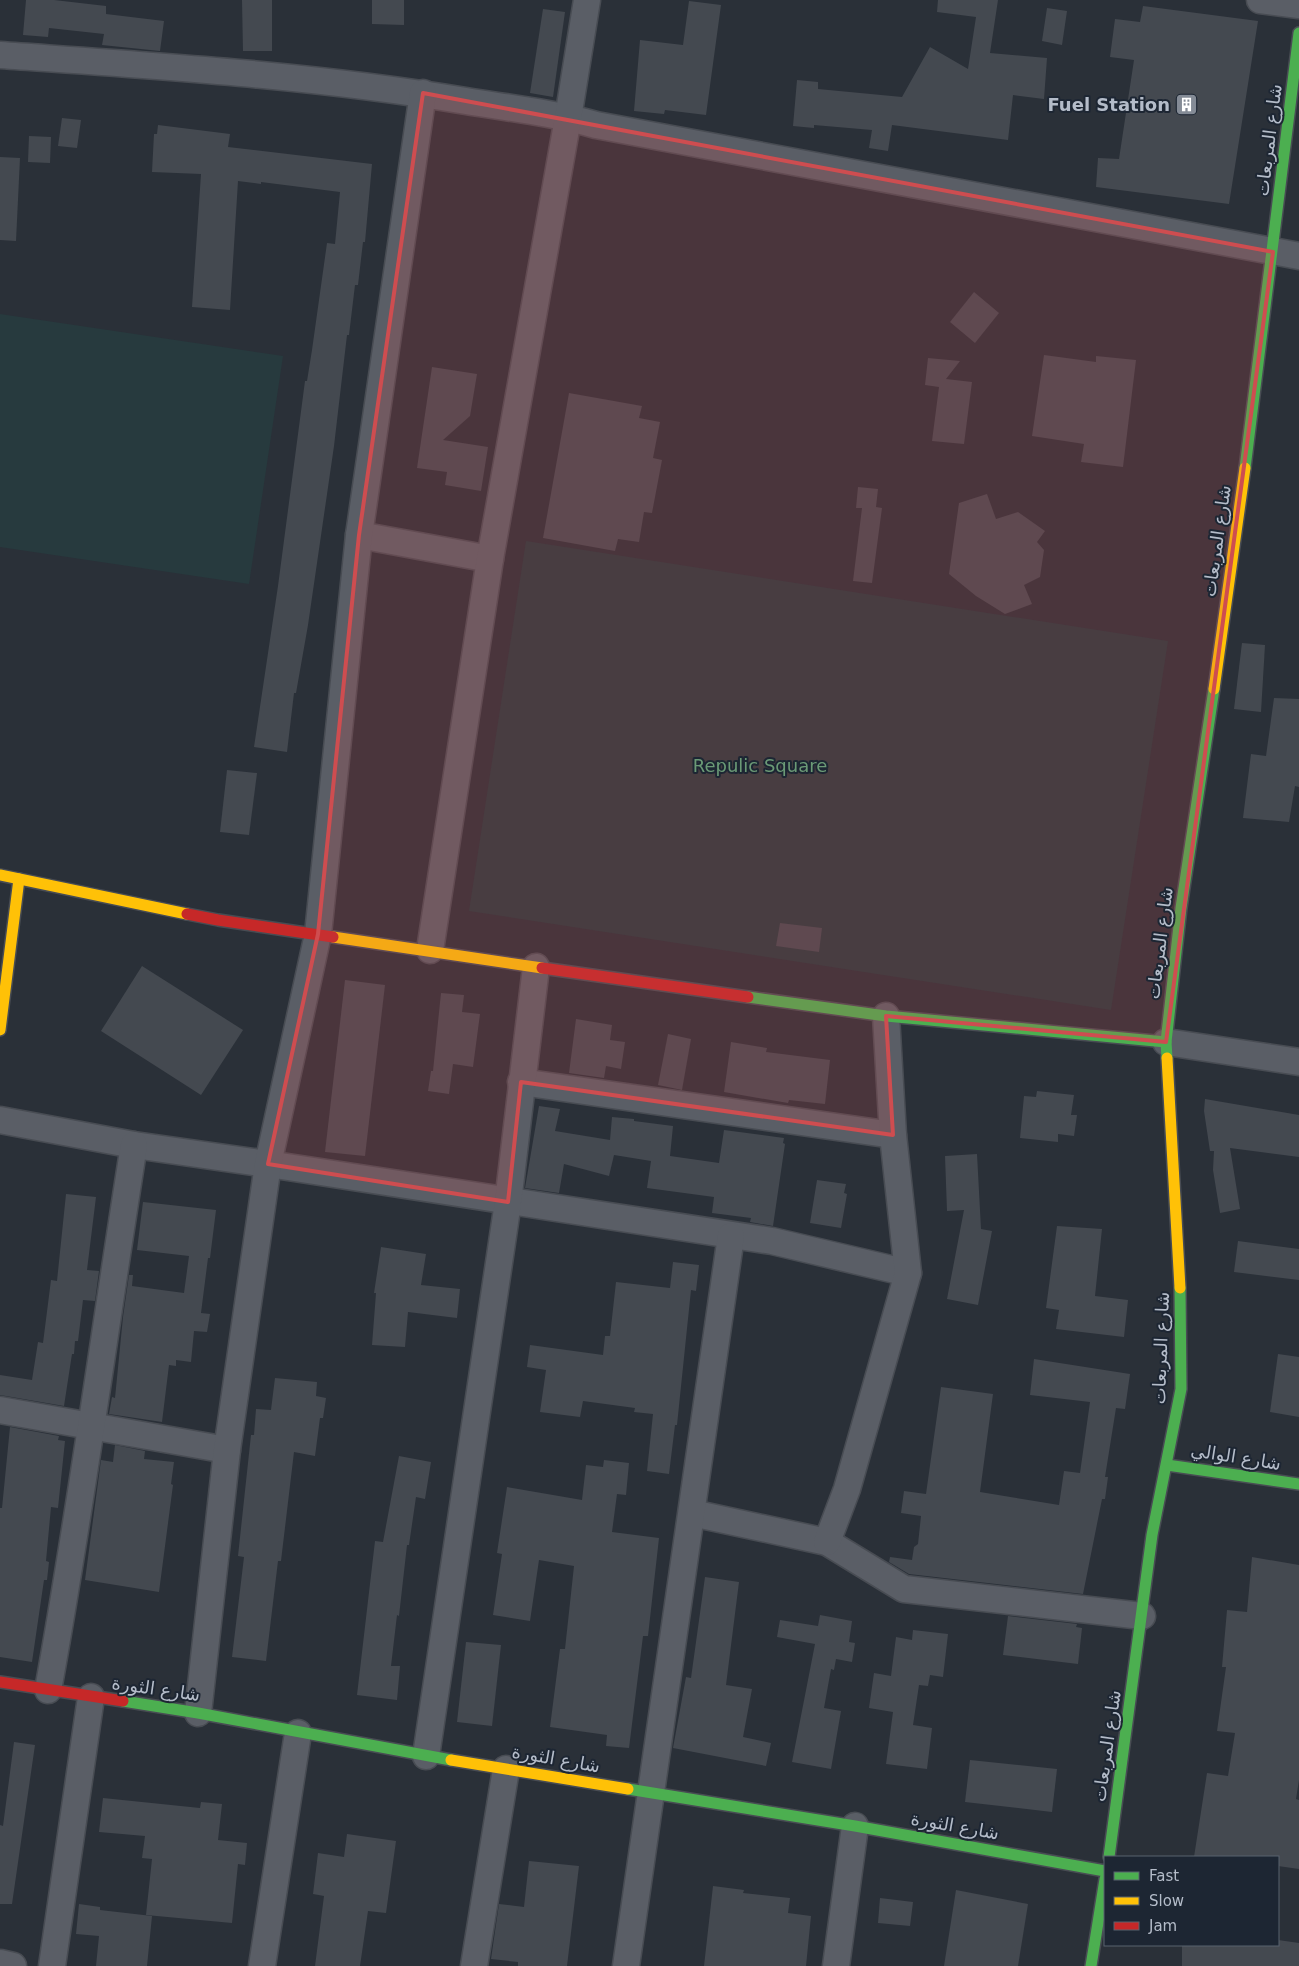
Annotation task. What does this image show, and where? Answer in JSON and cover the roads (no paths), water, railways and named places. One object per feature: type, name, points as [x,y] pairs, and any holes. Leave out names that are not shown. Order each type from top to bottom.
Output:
[{"type":"street","points":[[430,950],[490,559],[587,0]]},
{"type":"street","points":[[1260,0],[1299,6]]},
{"type":"street","name":"شارع المربعات","points":[[1109,1856],[1152,1535],[1168,1464],[1181,1389],[1180,1285],[1166,1042],[1181,908],[1229,583],[1273,252],[1299,33]]},
{"type":"street","points":[[0,56],[229,71],[423,94],[568,118],[606,127],[1299,256]]},
{"type":"street","points":[[198,1713],[227,1450],[268,1164],[318,934],[359,535],[423,94]]},
{"type":"street","points":[[359,535],[490,559]]},
{"type":"street","points":[[0,875],[218,920],[536,967],[886,1016],[1166,1042],[1299,1062]]},
{"type":"street","points":[[0,1030],[19,879]]},
{"type":"street","points":[[426,1756],[508,1202],[536,967]]},
{"type":"street","points":[[827,1542],[847,1489],[908,1273],[893,1135],[886,1016]]},
{"type":"street","points":[[521,1082],[893,1135]]},
{"type":"street","points":[[0,1120],[134,1145],[772,1241],[908,1273]]},
{"type":"street","points":[[48,1690],[70,1566],[134,1145]]},
{"type":"street","points":[[626,1966],[731,1236]]},
{"type":"street","points":[[0,1410],[227,1450]]},
{"type":"street","name":"شارع الوالي","points":[[1168,1464],[1299,1484]]},
{"type":"street","points":[[692,1512],[827,1542],[904,1589],[1142,1616]]},
{"type":"street","name":"شارع الثورة","points":[[0,1682],[198,1713],[426,1756],[855,1826],[1104,1870]]},
{"type":"street","points":[[52,1966],[90,1697]]},
{"type":"street","points":[[262,1966],[298,1733]]},
{"type":"street","points":[[474,1966],[506,1769]]},
{"type":"street","points":[[836,1966],[855,1826]]},
{"type":"street","points":[[1091,1966],[1104,1885]]},
{"type":"street","points":[[0,1963],[13,1966]]},
{"type":"place","name":"Fuel Station","points":[[1186,105]]},
{"type":"park label","name":"Repulic Square","points":[[760,766]]}]
